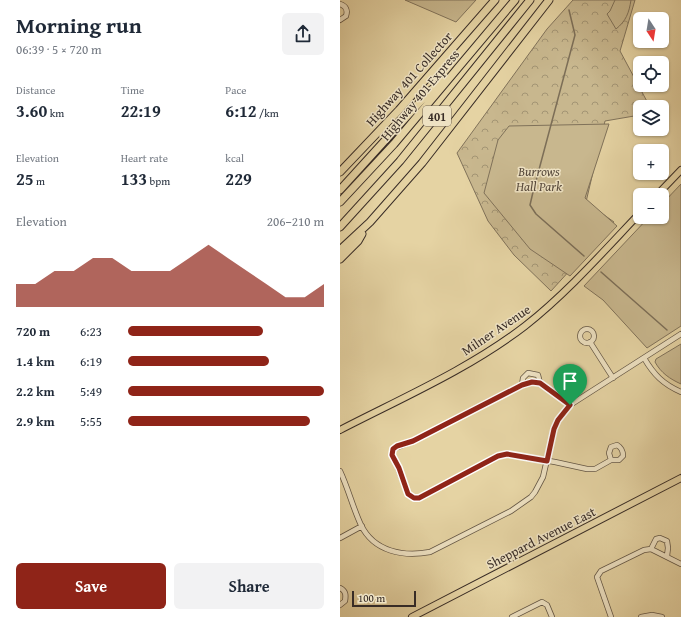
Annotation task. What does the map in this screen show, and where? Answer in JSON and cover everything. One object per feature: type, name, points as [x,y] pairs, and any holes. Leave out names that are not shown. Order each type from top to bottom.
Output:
[{"type":"highway","name":"Highway 401 Collector","points":[[340,172],[399,110],[495,0]]},
{"type":"highway","name":"Highway 401 Express","points":[[340,202],[394,144],[515,0]]},
{"type":"highway","name":"Highway 401 Express","points":[[340,227],[400,161],[530,0]]},
{"type":"highway","name":"401","points":[[340,250],[370,222],[422,163],[549,0]]},
{"type":"highway","points":[[340,190],[430,91],[454,72]]},
{"type":"highway","points":[[340,259],[358,240],[370,222]]},
{"type":"main road","points":[[664,188],[681,170]]},
{"type":"main road","name":"Milner Avenue","points":[[340,430],[434,383],[482,355],[520,329],[562,294],[633,220]]},
{"type":"main road","name":"Sheppard Avenue East","points":[[412,617],[681,478]]},
{"type":"street","points":[[340,4],[345,6],[347,11],[346,16],[340,20]]},
{"type":"street","points":[[340,471],[341,478],[362,526],[368,535],[385,549],[404,554],[416,555],[430,552],[525,502],[535,492],[543,477],[554,429],[558,420],[570,405],[681,334]]},
{"type":"street","points":[[590,342],[614,378]]},
{"type":"street","points":[[644,358],[656,376],[669,386],[681,392]]},
{"type":"street","points":[[522,385],[523,378],[528,373],[538,375],[540,383]]},
{"type":"street","points":[[570,405],[540,383],[532,382],[522,385],[413,441],[397,446],[393,449],[392,455],[399,468],[408,494],[414,498],[419,498],[498,456],[507,454],[587,469],[594,469],[611,460]]},
{"type":"street","points":[[340,538],[362,526]]},
{"type":"street","points":[[611,617],[598,582],[598,574],[638,553],[650,549],[656,539],[664,539],[667,541],[667,556]]},
{"type":"street","points":[[650,549],[681,564]]},
{"type":"street","points":[[340,588],[345,593],[345,601],[340,605]]},
{"type":"street","points":[[512,617],[542,602],[547,605],[552,617]]},
{"type":"street","points":[[641,617],[652,614],[662,617]]},
{"type":"green space","points":[[405,0],[476,0],[456,22]]},
{"type":"green space","points":[[573,0],[635,0],[620,51],[633,75],[633,92],[642,92],[646,100],[633,100],[633,116],[605,121],[586,202],[614,222],[551,291],[514,255],[488,221],[457,153],[547,29]]},
{"type":"green space","points":[[615,0],[631,0],[626,16],[616,29],[607,14]]},
{"type":"green space","name":"Burrows Hall Park","points":[[609,124],[585,198],[617,226],[570,276],[530,249],[484,193],[498,140],[509,126]]},
{"type":"green space","points":[[681,184],[681,326],[647,348],[603,300],[584,286],[642,224],[669,224],[669,197]]},
{"type":"green space","points":[[681,344],[681,384],[666,375],[655,362],[656,359]]},
{"type":"waterway","points":[[569,10],[575,35],[530,205],[536,214],[584,256]]},
{"type":"waterway","points":[[601,272],[667,330]]},
{"type":"route","points":[[532,382],[540,383],[570,405],[558,420],[554,429],[547,461],[507,454],[498,456],[419,498],[414,498],[408,494],[399,468],[392,455],[393,449],[397,446],[413,441],[522,385],[532,382]]}]
